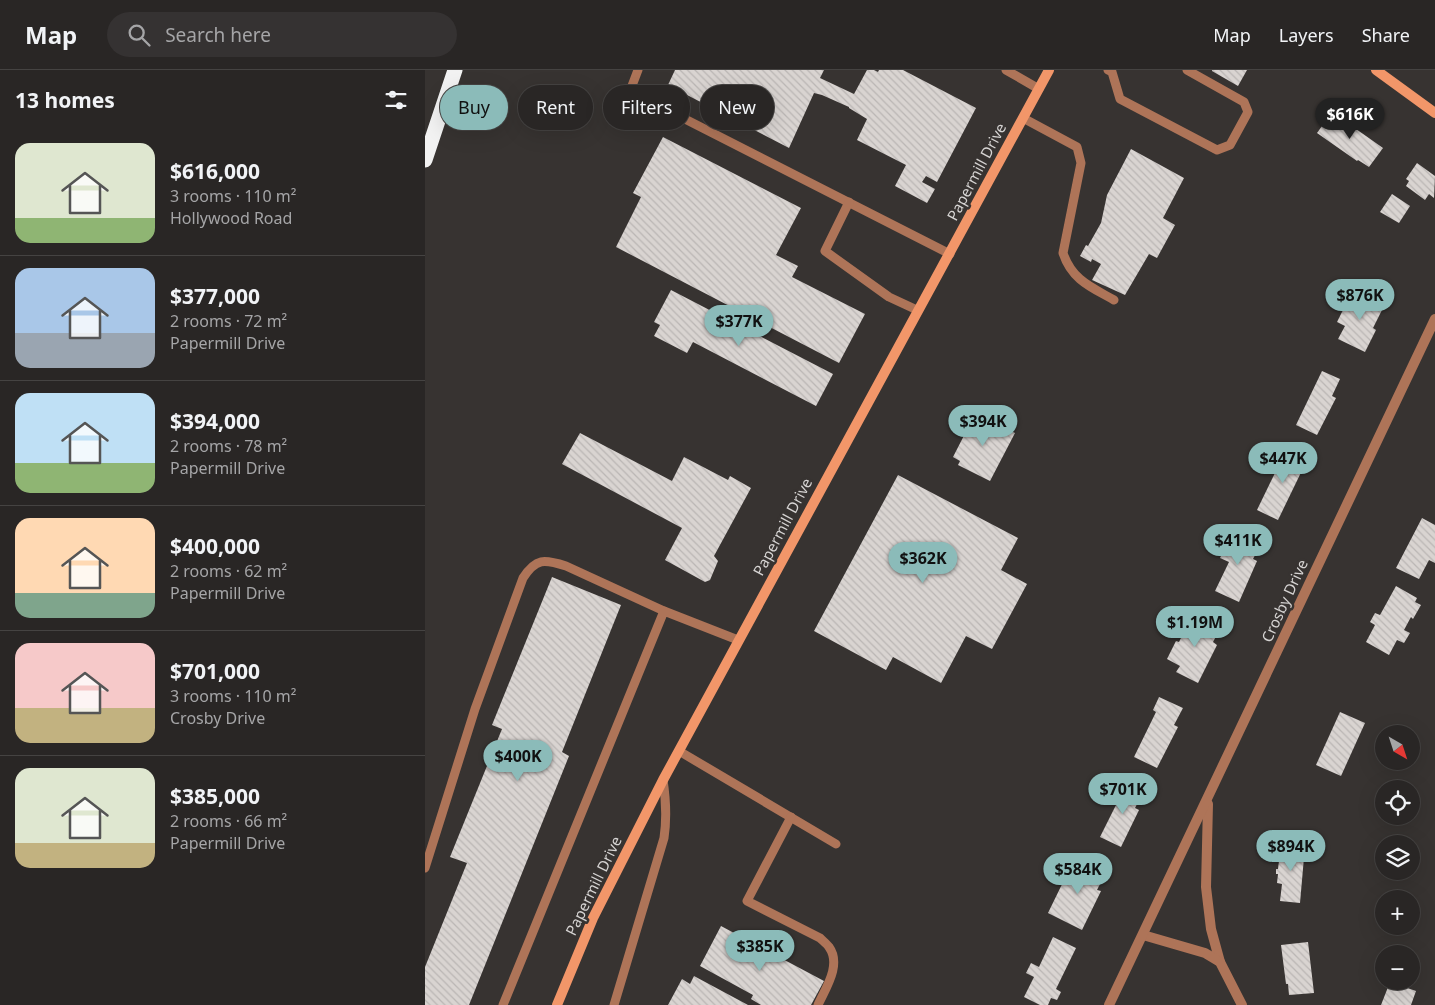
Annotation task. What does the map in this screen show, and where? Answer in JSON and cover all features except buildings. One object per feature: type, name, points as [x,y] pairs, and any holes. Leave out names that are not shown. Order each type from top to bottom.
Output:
[{"type":"highway","points":[[425,160],[455,70]]},
{"type":"main road","name":"Papermill Drive","points":[[557,1005],[593,918],[663,780],[1049,70]]},
{"type":"main road","points":[[1376,70],[1435,113]]},
{"type":"street","name":"Crosby Drive","points":[[1109,1005],[1435,319]]},
{"type":"street","points":[[1208,797],[1206,887],[1211,929],[1220,962],[1242,1005]]},
{"type":"street","points":[[1143,935],[1205,953],[1220,962]]},
{"type":"lane","points":[[638,70],[629,91],[950,254]]},
{"type":"lane","points":[[1006,70],[1039,89]]},
{"type":"lane","points":[[1111,71],[1120,99],[1217,150],[1230,145],[1248,112],[1244,102],[1187,70]]},
{"type":"lane","points":[[1023,118],[1077,147],[1081,164],[1063,253],[1067,266],[1078,279],[1114,300]]},
{"type":"lane","points":[[849,202],[825,251],[889,297],[917,310]]},
{"type":"lane","points":[[425,868],[475,709],[523,578],[530,568],[537,563],[549,561],[557,563],[664,611],[738,640]]},
{"type":"lane","points":[[503,1005],[664,611]]},
{"type":"lane","points":[[679,751],[836,844]]},
{"type":"lane","points":[[614,1005],[664,838],[667,821],[663,780]]},
{"type":"lane","points":[[791,817],[747,901],[820,938],[829,947],[833,956],[833,973],[818,1005]]}]
